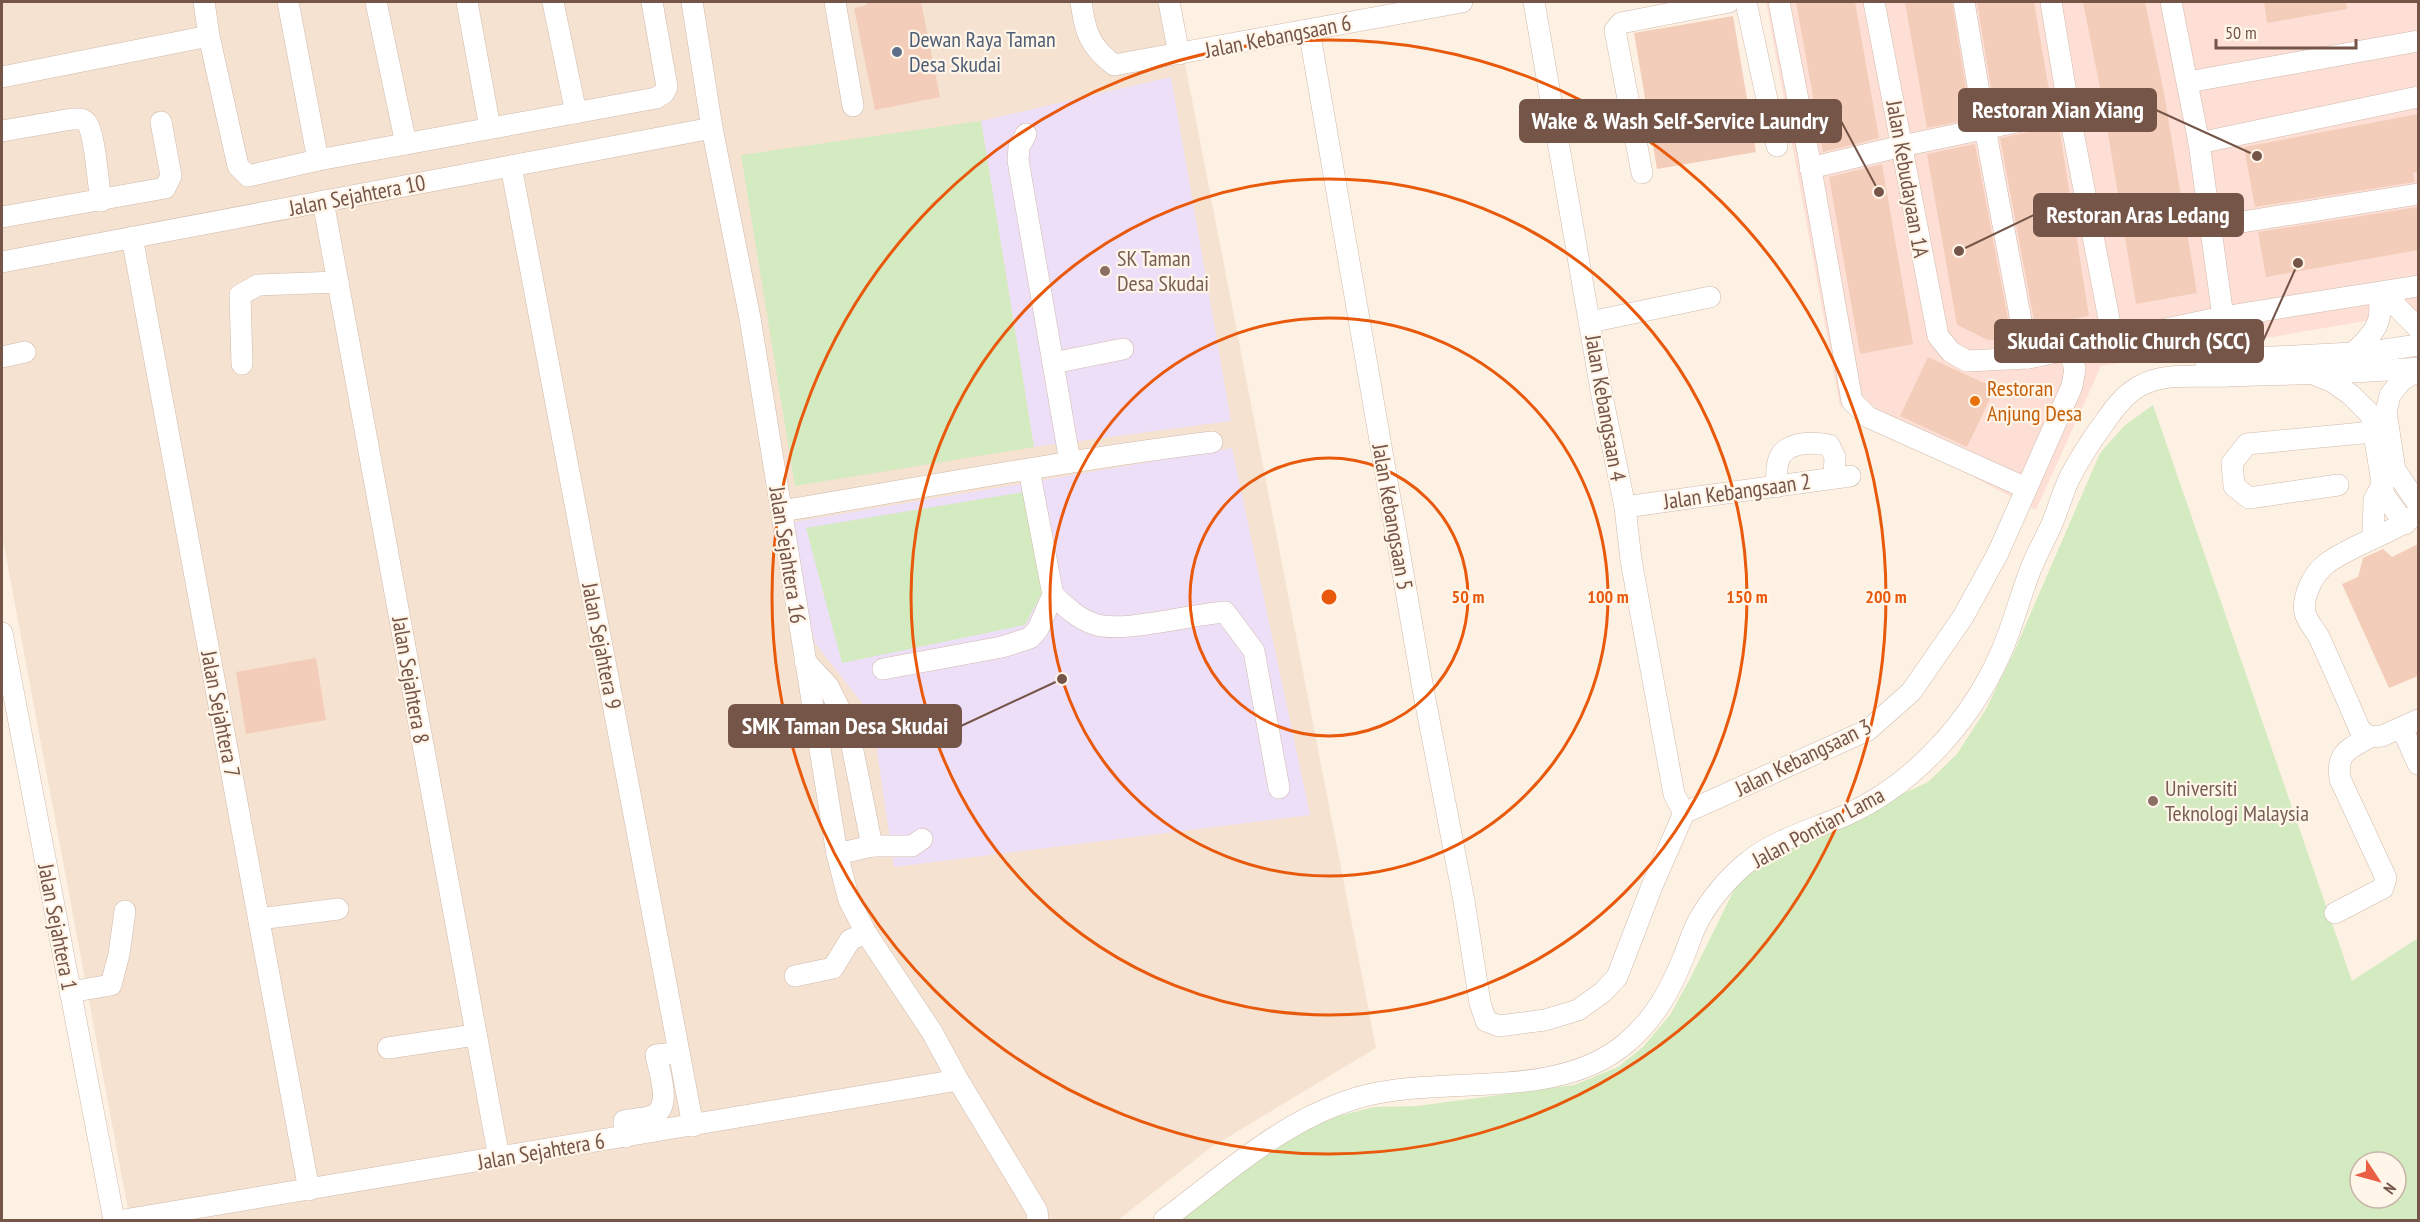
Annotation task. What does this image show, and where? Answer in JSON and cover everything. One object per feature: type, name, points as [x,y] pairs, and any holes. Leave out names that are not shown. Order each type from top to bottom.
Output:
[{"type":"street","points":[[204,2],[209,36],[238,166],[248,176],[318,160],[656,98],[664,93],[667,87],[652,2]]},
{"type":"street","points":[[288,2],[318,160]]},
{"type":"street","points":[[376,2],[406,144]]},
{"type":"street","points":[[467,2],[490,128]]},
{"type":"street","points":[[553,2],[576,113]]},
{"type":"street","name":"Jalan Sejahtera 16","points":[[692,2],[712,128],[750,318],[837,854],[849,900],[866,933],[932,1032],[958,1080],[1037,1211],[1038,1221]]},
{"type":"street","points":[[836,2],[853,106]]},
{"type":"street","name":"Jalan Kebangsaan 6","points":[[1081,2],[1084,27],[1098,53],[1114,65],[1462,2]]},
{"type":"street","points":[[1169,2],[1179,54]]},
{"type":"street","name":"Jalan Kebangsaan 4","points":[[1534,2],[1674,794],[1684,813]]},
{"type":"street","points":[[1642,173],[1614,30],[1621,23],[1729,2]]},
{"type":"street","points":[[1746,2],[1777,146]]},
{"type":"street","points":[[1779,2],[1852,401],[1868,417],[2026,488]]},
{"type":"street","name":"Jalan Kebudayaan 1A","points":[[1874,2],[1938,336],[1951,352],[1967,361],[2028,357]]},
{"type":"street","points":[[1964,2],[1984,128],[2028,357],[2223,317],[2387,300],[2418,286]]},
{"type":"street","points":[[2051,2],[2069,111],[2113,340]]},
{"type":"street","points":[[2171,2],[2199,143],[2223,317]]},
{"type":"street","name":"Jalan Kebangsaan 5","points":[[1309,30],[1480,1003],[1486,1021],[1499,1026],[1545,1020],[1578,1010],[1603,992],[1617,977],[1652,886],[1684,813]]},
{"type":"street","points":[[2,78],[209,36]]},
{"type":"street","points":[[2188,82],[2418,40]]},
{"type":"street","points":[[2199,143],[2418,97]]},
{"type":"street","points":[[1810,168],[2069,111]]},
{"type":"street","points":[[2,131],[72,119],[82,119],[87,122],[91,133],[101,201]]},
{"type":"street","points":[[2,217],[165,188],[171,176],[161,122]]},
{"type":"street","name":"Jalan Sejahtera 10","points":[[2,262],[712,128]]},
{"type":"street","points":[[1026,134],[1019,147],[1018,160],[1070,462]]},
{"type":"street","name":"Jalan Sejahtera 9","points":[[512,166],[693,1126]]},
{"type":"street","points":[[2211,227],[2418,194]]},
{"type":"street","name":"Jalan Sejahtera 8","points":[[323,201],[499,1158]]},
{"type":"street","name":"Jalan Sejahtera 7","points":[[132,237],[309,1190]]},
{"type":"street","points":[[242,364],[240,295],[258,285],[338,282]]},
{"type":"street","points":[[1590,322],[1710,297]]},
{"type":"street","points":[[2387,300],[2418,328]]},
{"type":"street","points":[[2354,352],[2374,331],[2387,300]]},
{"type":"street","points":[[2171,375],[2200,367],[2256,358],[2354,352],[2418,345]]},
{"type":"street","points":[[1053,363],[1123,349]]},
{"type":"street","name":"Jalan Kebangsaan 3","points":[[1684,813],[1868,730],[1911,692],[1963,617],[1998,553],[2072,386],[2075,369],[2069,350]]},
{"type":"street","points":[[2,357],[25,352]]},
{"type":"street","points":[[2370,737],[2361,730],[2306,615],[2305,602],[2312,579],[2326,565],[2412,518],[2384,495],[2389,476],[2386,412],[2390,395],[2402,380],[2418,370]]},
{"type":"street","name":"Jalan Pontian Lama","points":[[1164,1221],[1282,1131],[1333,1107],[1364,1096],[1403,1088],[1463,1087],[1545,1077],[1588,1068],[1623,1046],[1649,1021],[1670,992],[1700,918],[1724,886],[1750,860],[1808,828],[1847,814],[1896,785],[1934,754],[1966,712],[1999,658],[2031,569],[2053,523],[2067,483],[2084,451],[2121,402],[2135,388],[2171,375],[2200,377],[2418,370]]},
{"type":"street","points":[[2313,373],[2333,382],[2351,395],[2370,415],[2373,432],[2389,476],[2418,504]]},
{"type":"street","points":[[2338,485],[2249,498],[2234,486],[2232,463],[2247,444],[2373,432]]},
{"type":"street","points":[[782,511],[1070,462],[1212,442]]},
{"type":"street","name":"Jalan Kebangsaan 2","points":[[1625,507],[1776,487],[1842,478],[1828,444],[1809,442],[1785,450],[1778,460],[1776,487]]},
{"type":"street","points":[[883,669],[1002,647],[1030,638],[1038,629],[1053,595],[1029,470]]},
{"type":"street","points":[[2389,476],[2418,481]]},
{"type":"street","points":[[2373,538],[2374,501],[2389,476]]},
{"type":"street","points":[[1053,595],[1080,618],[1096,625],[1125,626],[1225,612],[1254,651],[1279,788]]},
{"type":"street","name":"Jalan Sejahtera 1","points":[[2,633],[114,1221]]},
{"type":"street","points":[[805,660],[828,686],[848,726],[872,846]]},
{"type":"street","points":[[2335,913],[2383,888],[2386,878],[2340,779],[2338,766],[2343,753],[2370,737],[2382,736],[2410,724],[2418,764]]},
{"type":"street","points":[[837,854],[872,846],[912,846],[922,839]]},
{"type":"street","points":[[259,920],[338,909]]},
{"type":"street","points":[[70,992],[111,985],[119,954],[125,910]]},
{"type":"street","points":[[795,976],[833,969],[850,940],[866,933]]},
{"type":"street","points":[[388,1048],[476,1035]]},
{"type":"street","points":[[625,1137],[624,1120],[653,1115],[661,1108],[663,1097],[656,1055],[679,1053]]},
{"type":"street","name":"Jalan Sejahtera 6","points":[[124,1221],[958,1080]]},
{"type":"shaded area","points":[[2,2],[1173,2],[1376,1048],[1210,1148],[1118,1220],[130,1220],[2,535]]},
{"type":"shaded area","points":[[1766,2],[2418,2],[2418,312],[2101,366],[2036,510],[1840,406]]},
{"type":"shaded area","name":"SK Taman Desa Skudai","points":[[1171,77],[1231,421],[1034,447],[981,121]]},
{"type":"shaded area","points":[[1232,448],[1310,815],[894,867],[872,716],[815,643],[788,523]]},
{"type":"green space","points":[[981,121],[1034,447],[795,486],[741,155]]},
{"type":"green space","name":"Universiti Teknologi Malaysia","points":[[2153,405],[2352,981],[2418,938],[2418,1220],[1176,1220],[1283,1140],[1338,1116],[1374,1107],[1417,1106],[1574,1085],[1618,1067],[1643,1047],[1670,1015],[1734,890],[1751,869],[1774,854],[1928,782],[1957,754],[1986,709],[2014,652],[2100,453],[2124,426]]},
{"type":"green space","points":[[1024,492],[1043,591],[1025,625],[842,663],[806,528]]},
{"type":"building","name":"Dewan Raya Taman Desa Skudai","points":[[866,2],[921,2],[940,97],[875,110],[854,8],[867,5]]},
{"type":"building","points":[[1796,2],[1855,2],[1879,138],[1823,152]]},
{"type":"building","points":[[1905,2],[1952,2],[1971,119],[1927,128]]},
{"type":"building","points":[[1977,2],[2034,2],[2051,102],[1995,113]]},
{"type":"building","points":[[2083,2],[2145,2],[2164,93],[2197,293],[2136,304],[2103,103]]},
{"type":"building","points":[[2264,2],[2346,2],[2347,9],[2267,23]]},
{"type":"building","points":[[1733,16],[1756,152],[1657,169],[1634,33]]},
{"type":"building","points":[[2418,114],[2418,172],[2413,173],[2415,182],[2255,207],[2244,147]]},
{"type":"building","points":[[2059,126],[2089,316],[2035,326],[2000,138]]},
{"type":"building","points":[[1975,144],[2012,340],[1988,340],[1957,325],[1927,154]]},
{"type":"building","points":[[1882,164],[1913,344],[1860,354],[1829,177]]},
{"type":"building","points":[[2418,207],[2418,250],[2266,277],[2258,232]]},
{"type":"building","points":[[1928,357],[1995,388],[1967,447],[1900,416]]},
{"type":"building","points":[[2418,544],[2418,676],[2389,688],[2342,584],[2358,577],[2363,558],[2383,549],[2392,557]]},
{"type":"building","points":[[316,658],[326,720],[246,734],[236,672]]},
{"type":"place","name":"Dewan Raya Taman Desa Skudai","points":[[897,52]]},
{"type":"place","name":"Restoran Xian Xiang","points":[[2257,156]]},
{"type":"place","name":"Wake & Wash Self-Service Laundry","points":[[1879,192]]},
{"type":"place","name":"Restoran Aras Ledang","points":[[1959,251]]},
{"type":"place","name":"Skudai Catholic Church (SCC)","points":[[2298,263]]},
{"type":"place","name":"SK Taman Desa Skudai","points":[[1105,271]]},
{"type":"place","name":"Restoran Anjung Desa","points":[[1975,401]]},
{"type":"place","name":"SMK Taman Desa Skudai","points":[[1062,679]]},
{"type":"place","name":"Universiti Teknologi Malaysia","points":[[2153,801]]}]
